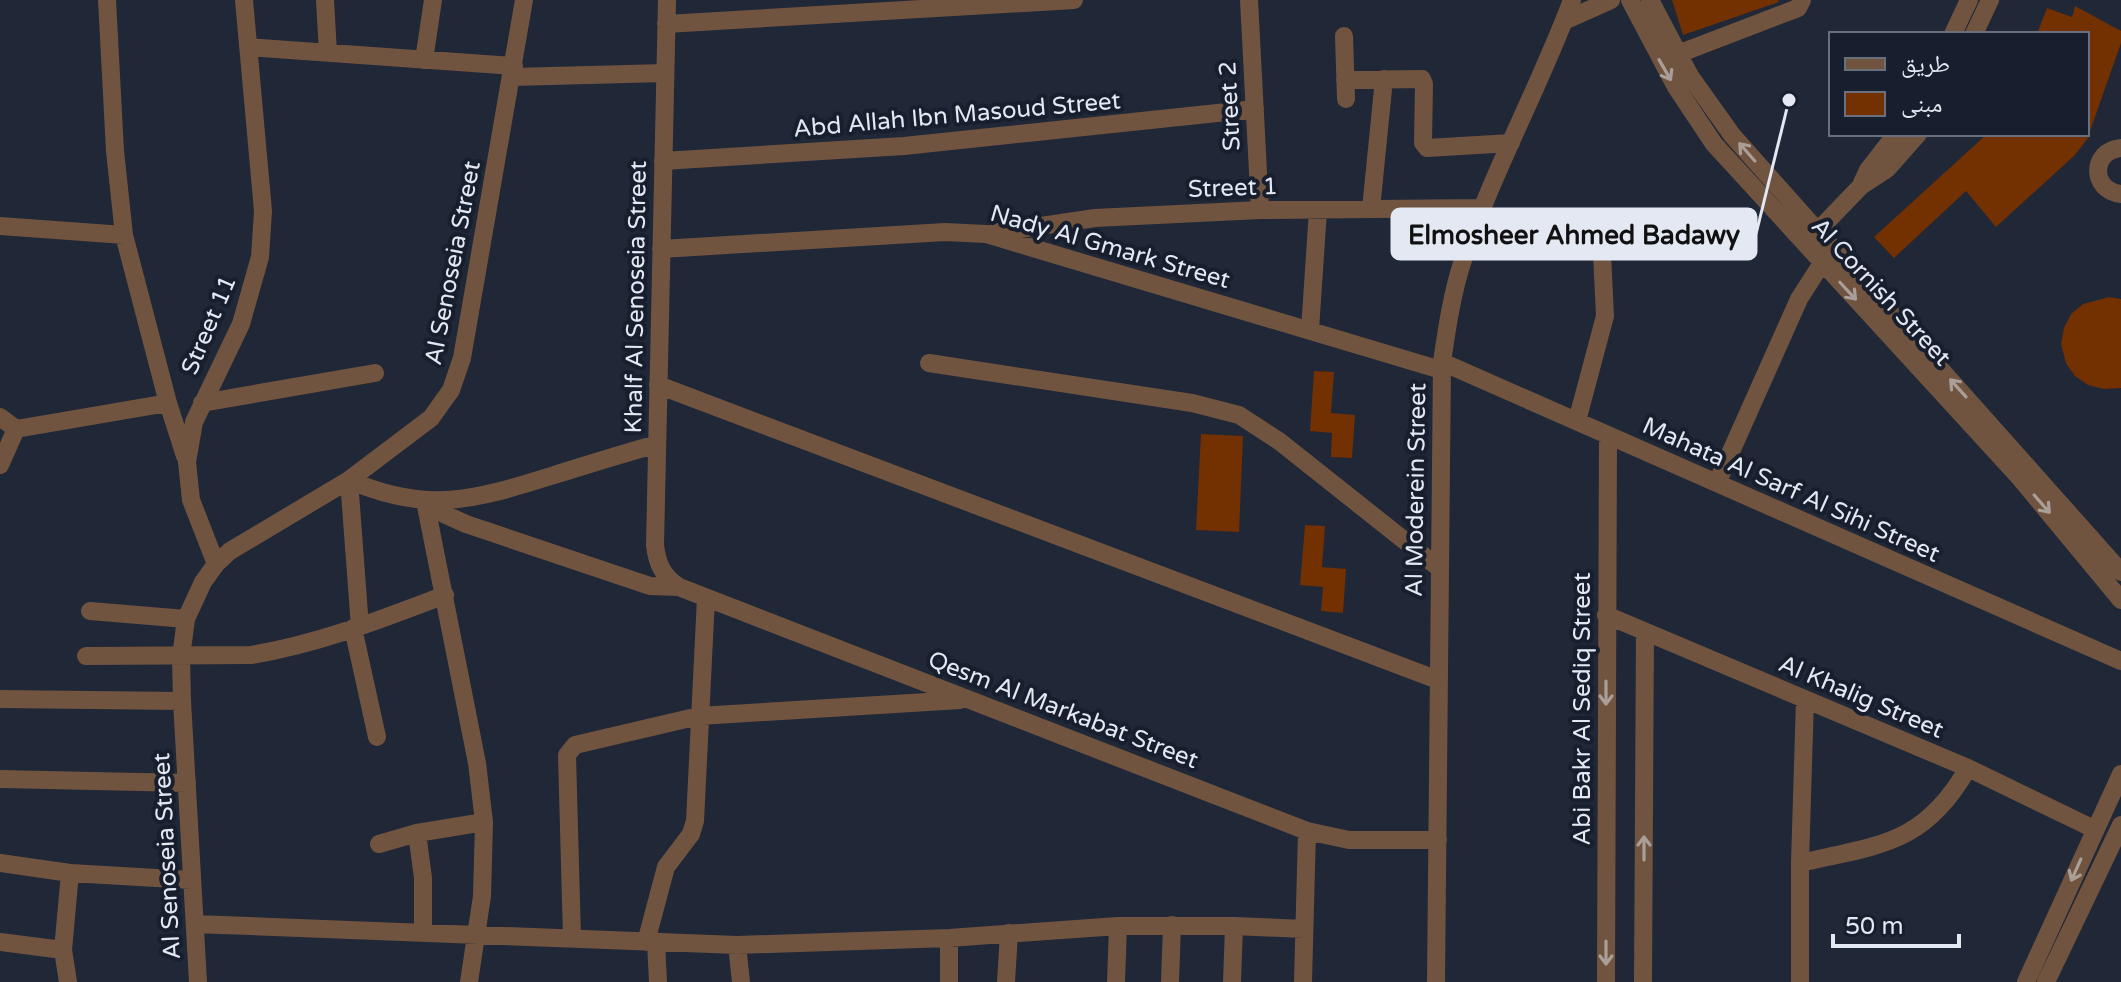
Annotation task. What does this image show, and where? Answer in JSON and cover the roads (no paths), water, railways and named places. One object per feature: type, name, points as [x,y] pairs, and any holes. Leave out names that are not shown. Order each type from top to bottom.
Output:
[{"type":"street","points":[[107,0],[115,151],[124,235],[168,403],[187,462]]},
{"type":"street","name":"Street 11","points":[[216,564],[194,509],[187,462],[192,431],[202,403],[241,324],[260,257],[263,211],[244,0]]},
{"type":"street","points":[[325,0],[328,53]]},
{"type":"street","points":[[424,60],[433,0]]},
{"type":"street","name":"Al Senoseia Street","points":[[198,982],[182,701],[181,657],[186,619],[203,582],[230,551],[349,480],[431,418],[447,398],[458,374],[524,0]]},
{"type":"street","name":"Khalf Al Senoseia Street","points":[[667,0],[656,558],[669,580],[679,587]]},
{"type":"street","points":[[666,24],[1074,0]]},
{"type":"street","name":"Street 2","points":[[1249,0],[1260,210]]},
{"type":"street","name":"Al Moderein Street","points":[[1436,982],[1442,366],[1452,304],[1482,208],[1572,0]]},
{"type":"street","points":[[1564,21],[1611,0]]},
{"type":"street","name":"Al Cornish Street","points":[[1630,0],[1658,58],[1714,144],[1811,238],[2121,572]]},
{"type":"street","name":"Al Cornish Street","points":[[1650,0],[1710,106],[1811,238],[1822,263],[2020,478],[2121,600]]},
{"type":"street","points":[[1678,54],[1798,8],[1802,0]]},
{"type":"street","points":[[1954,32],[1969,0]]},
{"type":"street","points":[[1975,32],[1990,0]]},
{"type":"street","points":[[1344,36],[1346,90],[1384,79],[1417,78],[1424,81],[1423,140],[1427,148],[1511,143]]},
{"type":"street","points":[[248,47],[424,60],[513,72],[665,73]]},
{"type":"street","points":[[1371,209],[1384,79]]},
{"type":"street","name":"Abd Allah Ibn Masoud Street","points":[[663,161],[904,146],[1255,109]]},
{"type":"street","points":[[1861,186],[1868,170],[1894,136]]},
{"type":"street","points":[[1811,238],[1861,186],[1887,169],[1916,136]]},
{"type":"street","points":[[2121,148],[2102,156],[2097,170],[2101,185],[2121,194]]},
{"type":"street","name":"Street 1","points":[[986,234],[1095,218],[1260,210],[1482,208]]},
{"type":"street","points":[[1310,330],[1318,210]]},
{"type":"street","points":[[0,226],[124,235]]},
{"type":"street","name":"Nady Al Gmark Street","points":[[661,249],[945,232],[986,234],[1442,366]]},
{"type":"street","points":[[1467,251],[1596,251],[1602,254],[1605,316],[1577,421]]},
{"type":"street","points":[[1717,483],[1799,299],[1822,263]]},
{"type":"street","points":[[929,363],[1204,405],[1239,415],[1279,441],[1439,568]]},
{"type":"street","name":"Mahata Al Sarf Al Sihi Street","points":[[1442,366],[1577,421],[2121,661]]},
{"type":"street","points":[[202,403],[375,373]]},
{"type":"street","points":[[658,385],[1438,680]]},
{"type":"street","points":[[0,417],[16,429],[168,403]]},
{"type":"street","points":[[2,456],[16,429]]},
{"type":"street","name":"Abi Bakr Al Sediq Street","points":[[1606,982],[1608,436]]},
{"type":"street","points":[[377,737],[357,627],[349,480],[397,497],[425,501],[460,500],[494,493],[657,444]]},
{"type":"street","points":[[425,501],[477,763],[484,822],[484,863],[469,982]]},
{"type":"street","name":"Qesm Al Markabat Street","points":[[425,501],[466,524],[565,558],[650,586],[679,587],[1307,831],[1349,840],[1438,840]]},
{"type":"street","points":[[86,656],[251,655],[357,627],[445,595]]},
{"type":"street","points":[[658,982],[651,942],[666,867],[691,834],[695,821],[706,598]]},
{"type":"street","points":[[90,611],[186,619]]},
{"type":"street","name":"Al Khalig Street","points":[[1606,615],[1968,768],[2094,829]]},
{"type":"street","points":[[1643,982],[1645,632]]},
{"type":"street","points":[[0,699],[182,701]]},
{"type":"street","points":[[572,938],[567,755],[575,745],[699,716],[967,699]]},
{"type":"street","points":[[1800,982],[1805,699]]},
{"type":"street","points":[[1800,863],[1886,843],[1911,831],[1934,815],[1968,768]]},
{"type":"street","points":[[2026,982],[2121,774]]},
{"type":"street","points":[[0,779],[187,783]]},
{"type":"street","points":[[379,844],[417,833],[484,822]]},
{"type":"street","points":[[2046,982],[2121,825]]},
{"type":"street","points":[[1303,982],[1307,831]]},
{"type":"street","points":[[417,833],[423,878],[423,932]]},
{"type":"street","points":[[0,863],[70,873],[191,880]]},
{"type":"street","points":[[68,982],[63,950],[70,873]]},
{"type":"street","points":[[195,924],[737,945],[949,938],[1118,926],[1304,929]]},
{"type":"street","points":[[1170,982],[1172,925]]},
{"type":"street","points":[[1116,982],[1118,926]]},
{"type":"street","points":[[1232,982],[1234,926]]},
{"type":"street","points":[[1006,982],[1009,933]]},
{"type":"street","points":[[949,938],[949,982]]},
{"type":"street","points":[[0,942],[63,950]]},
{"type":"street","points":[[737,945],[741,982]]},
{"type":"place","name":"Elmosheer Ahmed Badawy","points":[[1789,100]]}]
